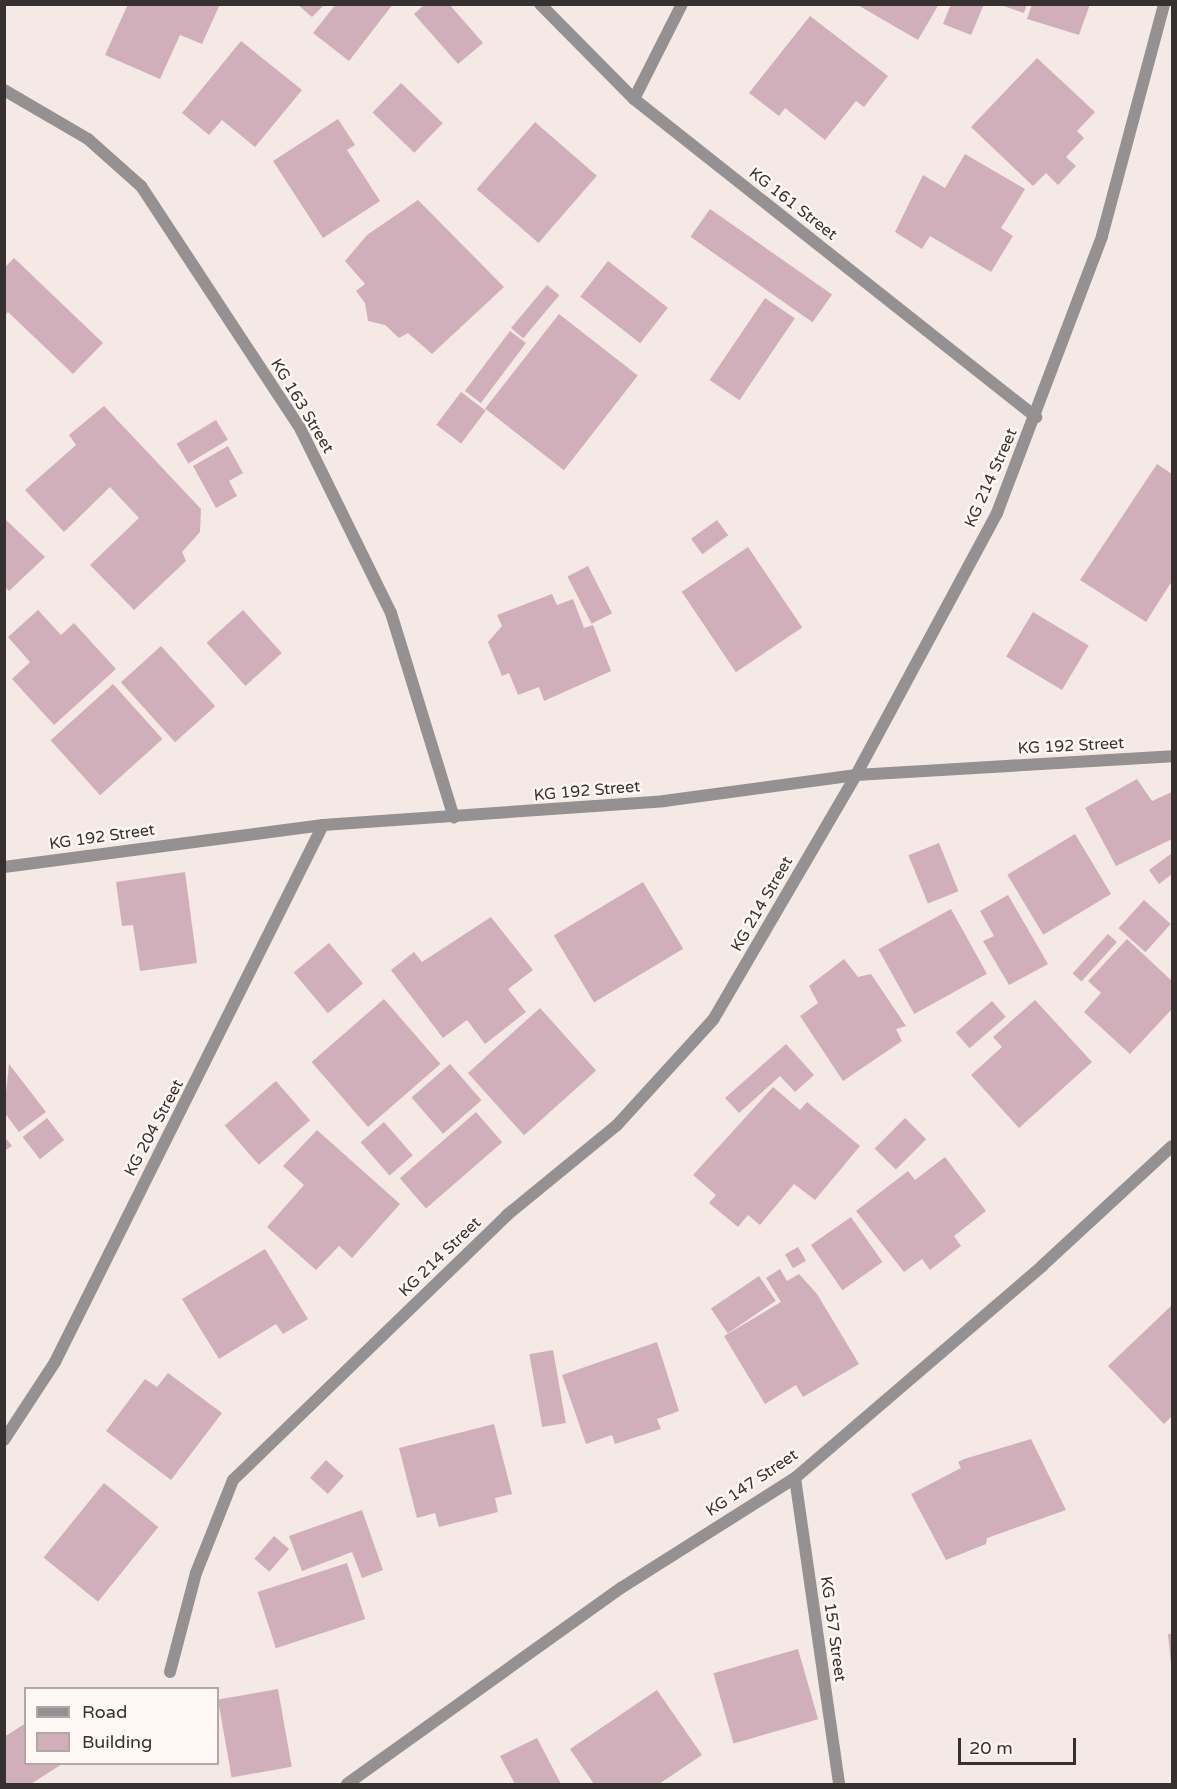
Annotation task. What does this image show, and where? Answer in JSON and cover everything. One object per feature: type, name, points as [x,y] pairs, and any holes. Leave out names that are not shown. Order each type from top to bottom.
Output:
[{"type":"street","name":"KG 161 Street","points":[[540,4],[634,99],[1036,417]]},
{"type":"street","points":[[634,99],[682,4]]},
{"type":"street","name":"KG 214 Street","points":[[170,1672],[196,1574],[233,1480],[507,1215],[617,1125],[713,1020],[856,775],[997,513],[1036,417],[1102,236],[1164,4]]},
{"type":"street","name":"KG 163 Street","points":[[4,90],[88,139],[141,186],[301,430],[391,613],[454,818]]},
{"type":"street","name":"KG 192 Street","points":[[4,867],[323,825],[454,818],[664,801],[856,775],[1173,756]]},
{"type":"street","name":"KG 204 Street","points":[[4,1440],[55,1362],[323,825]]},
{"type":"street","name":"KG 147 Street","points":[[347,1785],[621,1588],[795,1478],[1173,1146]]},
{"type":"street","name":"KG 157 Street","points":[[795,1478],[839,1785]]},
{"type":"building","points":[[128,4],[220,4],[202,44],[180,35],[160,79],[105,55]]},
{"type":"building","points":[[336,4],[393,4],[349,61],[313,33]]},
{"type":"building","points":[[425,4],[449,4],[483,43],[458,64],[414,14]]},
{"type":"building","points":[[856,4],[939,4],[918,40]]},
{"type":"building","points":[[951,4],[984,4],[971,35],[943,24]]},
{"type":"building","points":[[998,4],[1027,4],[1024,13]]},
{"type":"building","points":[[1032,4],[1090,4],[1079,35],[1027,19]]},
{"type":"building","points":[[298,5],[324,5],[312,17]]},
{"type":"building","points":[[810,16],[888,76],[864,107],[856,101],[825,140],[785,108],[779,116],[749,93]]},
{"type":"building","points":[[241,41],[302,90],[255,147],[222,120],[209,135],[182,113]]},
{"type":"building","points":[[1037,58],[1095,112],[1077,131],[1084,138],[1066,157],[1076,166],[1058,185],[1046,173],[1033,186],[971,127]]},
{"type":"building","points":[[401,83],[443,123],[414,153],[373,112]]},
{"type":"building","points":[[338,119],[355,145],[347,150],[380,201],[323,238],[273,161]]},
{"type":"building","points":[[535,122],[597,176],[538,243],[477,189]]},
{"type":"building","points":[[965,154],[1025,189],[1001,228],[1013,236],[991,272],[930,236],[922,249],[895,232],[923,175],[945,188]]},
{"type":"building","points":[[418,200],[504,287],[432,354],[408,333],[399,338],[385,325],[368,321],[365,303],[356,291],[365,284],[345,261],[367,235]]},
{"type":"building","points":[[710,209],[832,294],[813,322],[690,237]]},
{"type":"building","points":[[14,258],[103,343],[73,374],[8,312],[4,316],[4,268]]},
{"type":"building","points":[[608,261],[668,308],[640,343],[580,296]]},
{"type":"building","points":[[547,285],[559,295],[523,338],[511,328]]},
{"type":"building","points":[[765,298],[795,318],[739,400],[710,380]]},
{"type":"building","points":[[559,314],[638,376],[564,470],[485,409]]},
{"type":"building","points":[[510,331],[526,343],[481,403],[465,391]]},
{"type":"building","points":[[461,392],[486,411],[461,443],[436,425]]},
{"type":"building","points":[[104,406],[201,509],[200,532],[182,552],[186,561],[134,610],[90,565],[139,518],[110,487],[64,532],[25,490],[76,445],[69,435]]},
{"type":"building","points":[[216,420],[228,440],[188,463],[177,444]]},
{"type":"building","points":[[228,446],[243,473],[229,481],[237,496],[216,508],[193,466]]},
{"type":"building","points":[[1157,464],[1172,474],[1172,581],[1146,622],[1080,580]]},
{"type":"building","points":[[4,518],[45,557],[9,591],[4,586]]},
{"type":"building","points":[[717,520],[728,535],[702,554],[691,539]]},
{"type":"building","points":[[748,547],[802,627],[736,672],[682,592]]},
{"type":"building","points":[[588,566],[612,613],[592,624],[568,576]]},
{"type":"building","points":[[552,594],[557,605],[573,599],[584,628],[593,625],[611,671],[544,701],[539,687],[518,695],[509,673],[502,676],[488,642],[502,626],[497,615]]},
{"type":"building","points":[[38,610],[61,635],[74,623],[116,669],[54,725],[12,679],[30,662],[8,637]]},
{"type":"building","points":[[243,610],[282,653],[245,686],[207,643]]},
{"type":"building","points":[[1033,612],[1089,645],[1062,690],[1006,657]]},
{"type":"building","points":[[161,646],[215,706],[175,742],[121,682]]},
{"type":"building","points":[[113,684],[163,739],[100,795],[51,740]]},
{"type":"building","points":[[1137,779],[1152,801],[1172,792],[1172,839],[1116,866],[1085,808]]},
{"type":"building","points":[[1075,834],[1111,894],[1043,935],[1007,875]]},
{"type":"building","points":[[939,843],[958,891],[928,904],[908,855]]},
{"type":"building","points":[[1172,853],[1172,874],[1159,884],[1149,870]]},
{"type":"building","points":[[185,872],[197,963],[140,971],[133,925],[122,926],[116,882]]},
{"type":"building","points":[[643,882],[683,949],[594,1002],[554,936]]},
{"type":"building","points":[[1008,895],[1048,964],[1009,985],[983,941],[994,936],[980,911]]},
{"type":"building","points":[[1144,900],[1171,924],[1145,952],[1119,928]]},
{"type":"building","points":[[951,909],[987,974],[914,1014],[878,949]]},
{"type":"building","points":[[491,917],[533,970],[508,989],[526,1012],[485,1044],[467,1020],[443,1038],[391,970],[414,952],[422,962]]},
{"type":"building","points":[[1108,934],[1117,942],[1081,981],[1073,973]]},
{"type":"building","points":[[1127,939],[1172,981],[1172,1009],[1130,1054],[1084,1012],[1101,993],[1088,981]]},
{"type":"building","points":[[329,943],[363,984],[328,1013],[294,973]]},
{"type":"building","points":[[844,959],[858,977],[871,974],[906,1026],[896,1029],[902,1041],[843,1081],[800,1016],[818,1003],[809,986]]},
{"type":"building","points":[[384,999],[440,1064],[368,1127],[312,1062]]},
{"type":"building","points":[[1035,1000],[1092,1062],[1019,1128],[971,1075],[1002,1047],[993,1037]]},
{"type":"building","points":[[992,1001],[1006,1017],[970,1048],[956,1032]]},
{"type":"building","points":[[540,1008],[596,1070],[524,1135],[468,1073]]},
{"type":"building","points":[[786,1044],[814,1075],[795,1092],[780,1076],[739,1113],[725,1098]]},
{"type":"building","points":[[9,1064],[46,1112],[19,1132],[4,1112]]},
{"type":"building","points":[[450,1064],[481,1100],[443,1134],[412,1097]]},
{"type":"building","points":[[276,1081],[310,1120],[259,1165],[225,1126]]},
{"type":"building","points":[[773,1087],[800,1110],[807,1102],[860,1146],[815,1200],[794,1184],[760,1225],[748,1215],[738,1227],[709,1203],[716,1195],[693,1175]]},
{"type":"building","points":[[476,1112],[502,1142],[426,1208],[400,1178]]},
{"type":"building","points":[[47,1118],[64,1140],[40,1159],[23,1137]]},
{"type":"building","points":[[905,1118],[926,1139],[896,1170],[875,1148]]},
{"type":"building","points":[[384,1122],[413,1155],[389,1176],[361,1142]]},
{"type":"building","points":[[317,1130],[400,1204],[352,1258],[339,1246],[316,1270],[267,1227],[304,1185],[283,1166]]},
{"type":"building","points":[[4,1136],[12,1146],[4,1151]]},
{"type":"building","points":[[945,1157],[986,1211],[954,1236],[961,1246],[930,1270],[922,1259],[904,1272],[856,1211],[908,1171],[915,1180]]},
{"type":"building","points":[[851,1217],[883,1262],[842,1290],[811,1245]]},
{"type":"building","points":[[798,1247],[806,1261],[793,1268],[785,1254]]},
{"type":"building","points":[[265,1249],[308,1319],[283,1334],[276,1324],[219,1359],[182,1299]]},
{"type":"building","points":[[780,1269],[787,1281],[799,1274],[817,1294],[859,1364],[803,1397],[796,1385],[765,1404],[724,1336],[781,1302],[766,1278]]},
{"type":"building","points":[[759,1276],[776,1301],[728,1333],[711,1308]]},
{"type":"building","points":[[1172,1305],[1172,1416],[1164,1424],[1108,1366]]},
{"type":"building","points":[[657,1342],[679,1411],[657,1419],[661,1429],[615,1444],[612,1435],[586,1444],[562,1375]]},
{"type":"building","points":[[553,1350],[566,1423],[542,1427],[529,1354]]},
{"type":"building","points":[[168,1373],[222,1413],[171,1480],[106,1431],[145,1379],[157,1387]]},
{"type":"building","points":[[494,1424],[512,1494],[495,1498],[498,1512],[439,1527],[435,1513],[417,1518],[399,1448]]},
{"type":"building","points":[[1031,1439],[1066,1510],[987,1538],[986,1544],[946,1560],[911,1494],[961,1468],[958,1462],[964,1459]]},
{"type":"building","points":[[326,1460],[344,1476],[328,1494],[310,1478]]},
{"type":"building","points":[[104,1483],[158,1527],[98,1602],[44,1558]]},
{"type":"building","points":[[362,1510],[383,1570],[362,1578],[352,1552],[302,1571],[289,1536]]},
{"type":"building","points":[[274,1536],[289,1549],[269,1572],[254,1559]]},
{"type":"building","points":[[347,1563],[365,1619],[276,1648],[258,1592]]},
{"type":"building","points":[[1168,1634],[1172,1634],[1172,1664],[1171,1664]]},
{"type":"building","points":[[798,1649],[818,1719],[734,1743],[713,1673]]},
{"type":"building","points":[[278,1689],[292,1767],[232,1777],[219,1699]]},
{"type":"building","points":[[657,1690],[702,1755],[659,1784],[594,1784],[570,1749]]},
{"type":"building","points":[[24,1724],[24,1765],[60,1765],[31,1784],[4,1784],[4,1737]]},
{"type":"building","points":[[537,1738],[561,1784],[515,1784],[500,1756]]}]
